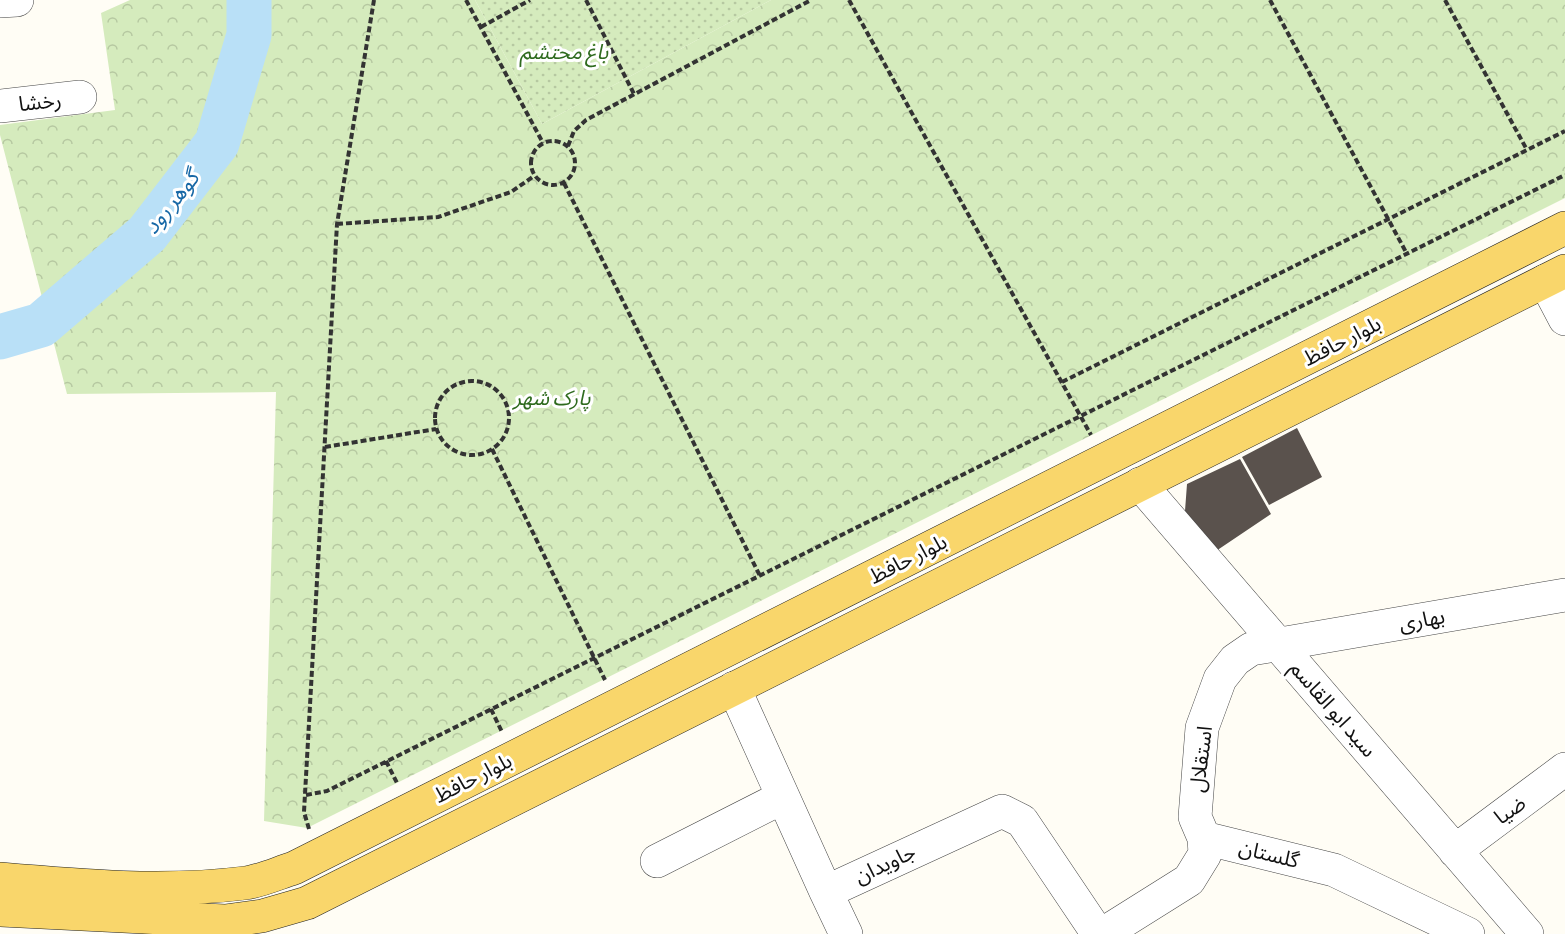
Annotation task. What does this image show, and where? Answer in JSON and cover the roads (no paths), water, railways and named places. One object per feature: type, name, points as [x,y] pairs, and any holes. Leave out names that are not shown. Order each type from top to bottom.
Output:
[{"type":"main road","name":"بلوار حافظ","points":[[0,879],[67,885],[164,887],[247,883],[294,868],[1108,448],[1565,228]]},
{"type":"main road","name":"بلوار حافظ","points":[[0,910],[224,927],[262,925],[1555,276]]},
{"type":"main road","points":[[1108,448],[1140,484]]},
{"type":"main road","points":[[247,883],[262,925]]},
{"type":"main road","points":[[224,927],[247,883]]},
{"type":"street","points":[[0,1],[17,0]]},
{"type":"street","name":"رخشا","points":[[0,106],[80,97]]},
{"type":"street","points":[[1555,276],[1565,319]]},
{"type":"street","name":"سید ابو القاسم","points":[[1140,484],[1527,934]]},
{"type":"street","name":"بهاری","points":[[1278,645],[1565,595]]},
{"type":"street","name":"استقلال","points":[[1204,838],[1195,817],[1202,728],[1220,679],[1235,660],[1251,649],[1278,645]]},
{"type":"street","points":[[734,688],[846,934]]},
{"type":"street","name":"ضیا","points":[[1455,851],[1565,769]]},
{"type":"street","points":[[657,861],[783,797]]},
{"type":"street","name":"جاویدان","points":[[826,892],[1002,811],[1022,821],[1098,934]]},
{"type":"street","name":"گلستان","points":[[1103,934],[1189,880],[1205,854],[1204,838],[1334,870],[1468,934]]},
{"type":"waterway","name":"گوهر رود","points":[[0,337],[41,325],[147,234],[217,143],[249,35],[249,0]]},
{"type":"park label","name":"باغ محتشم","points":[[564,52]]},
{"type":"park label","name":"پارک شهر","points":[[552,398]]}]
